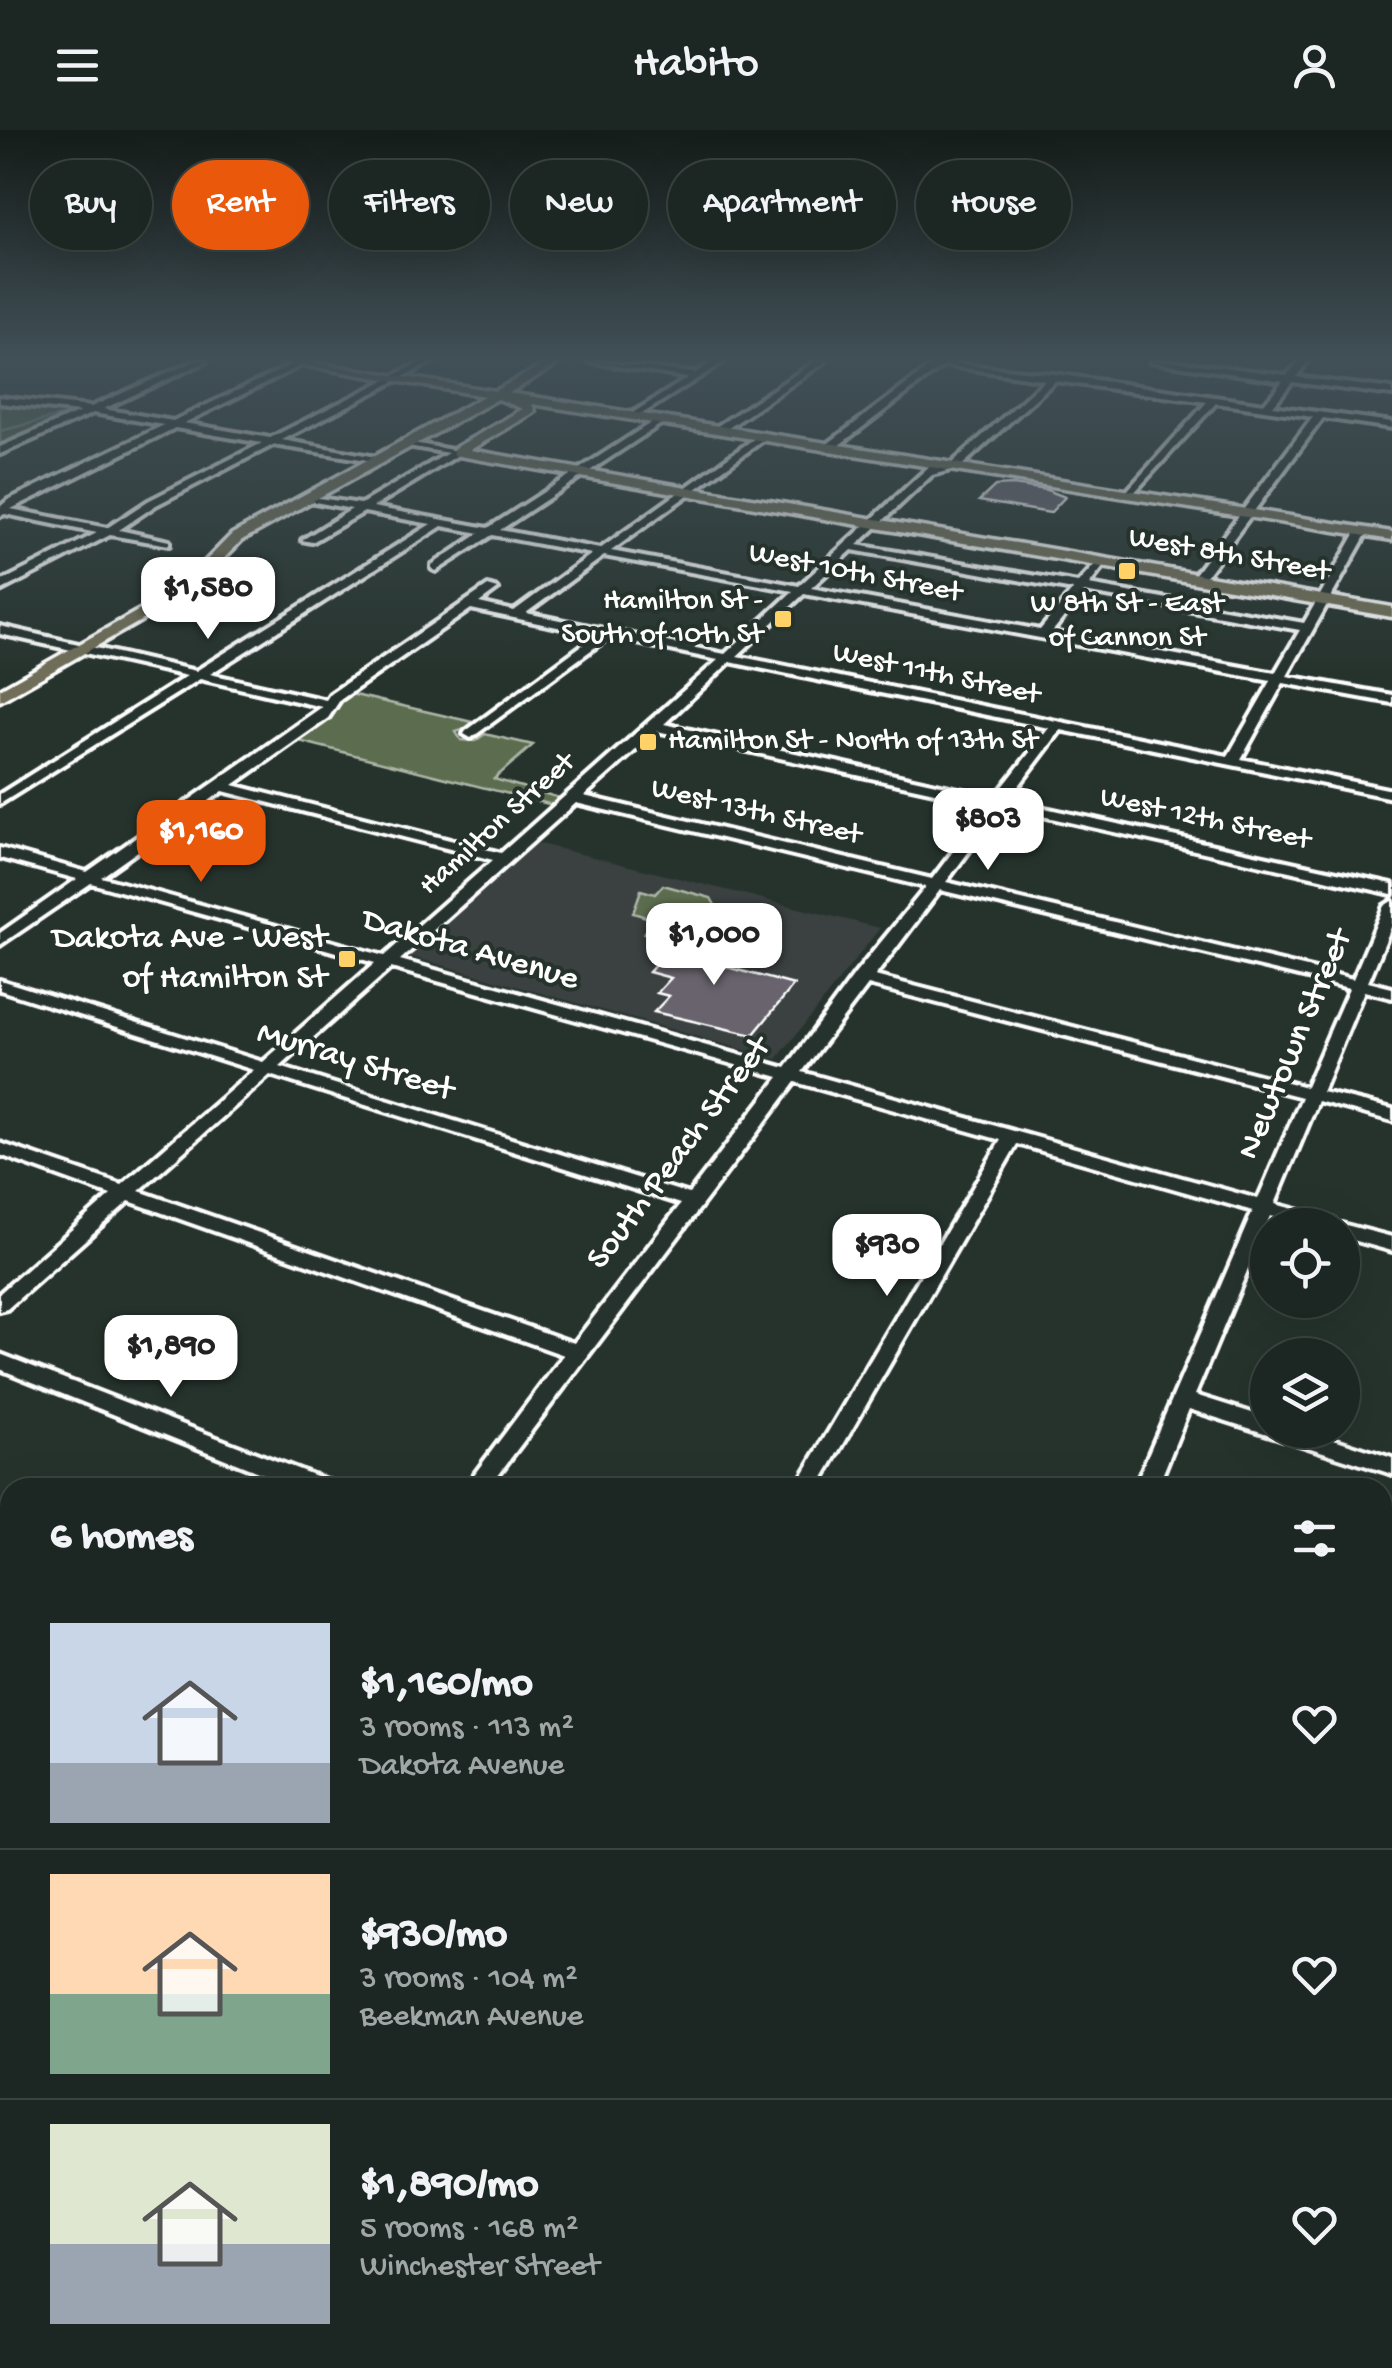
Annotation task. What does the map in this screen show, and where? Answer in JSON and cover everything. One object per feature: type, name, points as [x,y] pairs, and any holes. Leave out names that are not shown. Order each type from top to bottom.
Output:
[{"type":"main road","points":[[0,696],[184,590],[203,576],[226,546],[366,465]]},
{"type":"main road","name":"West 8th Street","points":[[541,465],[1392,612]]},
{"type":"main road","points":[[920,465],[954,466],[1392,536]]},
{"type":"street","points":[[2,511],[12,502],[90,465]]},
{"type":"street","points":[[0,588],[110,532],[152,502],[225,465]]},
{"type":"street","points":[[308,540],[435,465]]},
{"type":"street","points":[[436,566],[591,465]]},
{"type":"street","points":[[516,614],[721,465]]},
{"type":"street","points":[[1130,494],[1156,465]]},
{"type":"street","points":[[1198,578],[1283,465]]},
{"type":"street","name":"Hamilton Street","points":[[0,1304],[731,658],[933,468]]},
{"type":"street","name":"West 10th Street","points":[[308,498],[1392,699]]},
{"type":"street","points":[[2,511],[165,543]]},
{"type":"street","points":[[0,800],[440,523]]},
{"type":"street","points":[[1232,762],[1304,627],[1362,531]]},
{"type":"street","points":[[852,547],[1304,627]]},
{"type":"street","points":[[1043,634],[1102,562]]},
{"type":"street","points":[[0,940],[324,715],[330,705],[492,589]]},
{"type":"street","name":"West 11th Street","points":[[469,604],[1392,794]]},
{"type":"street","points":[[0,630],[330,705]]},
{"type":"street","points":[[471,734],[607,633]]},
{"type":"street","name":"West 12th Street","points":[[654,726],[1392,889]]},
{"type":"street","name":"South Peach Street","points":[[483,1478],[787,1074],[1057,726]]},
{"type":"street","points":[[222,786],[505,859]]},
{"type":"street","name":"West 13th Street","points":[[574,798],[1392,993]]},
{"type":"street","name":"Dakota Avenue","points":[[0,853],[1269,1208]]},
{"type":"street","name":"Newtown Street","points":[[1149,1478],[1392,906]]},
{"type":"street","points":[[861,978],[1392,1116]]},
{"type":"street","name":"Murray Street","points":[[0,985],[691,1201]]},
{"type":"street","points":[[812,1478],[1013,1136]]},
{"type":"street","points":[[0,1149],[578,1352]]},
{"type":"street","points":[[1360,1235],[1392,1244]]},
{"type":"street","points":[[0,1361],[298,1478]]},
{"type":"street","points":[[1182,1399],[1250,1420]]},
{"type":"street","points":[[1336,1448],[1392,1466]]},
{"type":"shaded area","points":[[536,843],[880,928],[777,1059],[409,956]]},
{"type":"green space","points":[[346,693],[481,724],[456,732],[461,740],[475,741],[485,734],[533,745],[494,779],[560,798],[553,805],[295,740],[334,712]]},
{"type":"green space","points":[[663,885],[711,898],[719,912],[699,935],[691,933],[682,943],[644,933],[656,920],[633,913],[641,890],[655,894]]},
{"type":"building","points":[[1013,485],[1065,497],[1050,513],[979,501],[995,486]]},
{"type":"building","points":[[692,936],[728,946],[712,963],[794,985],[753,1035],[654,1012],[669,996],[657,993],[671,978],[649,972],[657,963],[652,962],[670,942],[684,946]]},
{"type":"place","name":"W 8th St - East of Cannon St","points":[[1127,571]]},
{"type":"place","name":"Hamilton St - South of 10th St","points":[[783,619]]},
{"type":"place","name":"Hamilton St - North of 13th St","points":[[648,742]]},
{"type":"place","name":"Dakota Ave - West of Hamilton St","points":[[347,959]]}]
